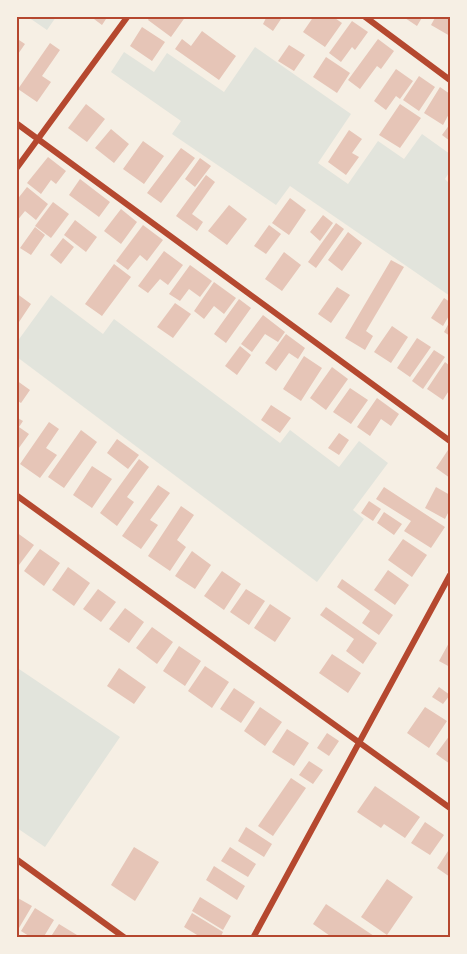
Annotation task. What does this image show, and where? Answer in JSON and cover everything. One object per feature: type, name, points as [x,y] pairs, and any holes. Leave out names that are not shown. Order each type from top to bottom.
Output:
[{"type":"street","points":[[16,169],[128,16]]},
{"type":"street","points":[[364,16],[450,80]]},
{"type":"street","points":[[16,123],[450,441]]},
{"type":"street","points":[[16,495],[450,808]]},
{"type":"street","points":[[253,938],[450,574]]},
{"type":"street","points":[[16,859],[125,938]]},
{"type":"shaded area","points":[[28,17],[56,17],[47,30]]},
{"type":"shaded area","points":[[255,47],[351,114],[318,163],[348,184],[378,141],[404,159],[422,134],[450,154],[450,171],[445,179],[450,184],[450,296],[290,186],[276,205],[172,134],[181,121],[111,72],[124,52],[154,72],[167,53],[224,92]]},
{"type":"shaded area","points":[[51,295],[103,334],[114,319],[280,443],[290,430],[339,467],[359,441],[388,463],[353,510],[364,519],[317,582],[17,357],[17,342]]},
{"type":"shaded area","points":[[16,667],[120,737],[45,847],[17,828]]},
{"type":"building","points":[[90,16],[108,16],[102,25]]},
{"type":"building","points":[[150,16],[186,16],[171,37],[148,20]]},
{"type":"building","points":[[267,16],[283,16],[273,31],[263,24]]},
{"type":"building","points":[[314,16],[332,16],[342,23],[325,47],[303,32]]},
{"type":"building","points":[[402,16],[423,16],[417,26]]},
{"type":"building","points":[[436,16],[450,16],[450,36],[431,25]]},
{"type":"building","points":[[352,21],[368,32],[355,50],[352,47],[341,62],[329,53]]},
{"type":"building","points":[[142,27],[165,42],[152,61],[130,46]]},
{"type":"building","points":[[202,31],[236,56],[219,80],[175,49],[182,39],[191,46]]},
{"type":"building","points":[[16,38],[25,44],[16,57]]},
{"type":"building","points":[[378,39],[394,51],[381,69],[377,66],[360,89],[348,80]]},
{"type":"building","points":[[50,43],[60,50],[42,76],[51,82],[37,102],[18,89]]},
{"type":"building","points":[[289,45],[305,55],[294,71],[278,61]]},
{"type":"building","points":[[326,57],[350,73],[337,93],[313,77]]},
{"type":"building","points":[[396,69],[413,81],[400,99],[396,96],[386,110],[374,101]]},
{"type":"building","points":[[419,76],[435,87],[419,111],[403,100]]},
{"type":"building","points":[[440,87],[450,94],[450,112],[443,125],[424,113]]},
{"type":"building","points":[[86,104],[105,119],[87,142],[68,128]]},
{"type":"building","points":[[400,104],[421,118],[400,148],[379,135]]},
{"type":"building","points":[[450,124],[450,141],[442,135]]},
{"type":"building","points":[[111,129],[129,144],[114,163],[95,148]]},
{"type":"building","points":[[349,130],[362,139],[352,153],[359,157],[346,175],[328,162]]},
{"type":"building","points":[[143,141],[164,156],[144,184],[123,169]]},
{"type":"building","points":[[181,148],[195,158],[161,203],[147,193]]},
{"type":"building","points":[[48,157],[66,171],[56,184],[51,180],[41,194],[27,183]]},
{"type":"building","points":[[200,158],[211,166],[195,187],[185,179]]},
{"type":"building","points":[[206,175],[215,182],[192,214],[203,222],[197,231],[176,216]]},
{"type":"building","points":[[80,179],[110,202],[99,217],[69,195]]},
{"type":"building","points":[[27,187],[48,204],[36,220],[25,211],[16,222],[16,201]]},
{"type":"building","points":[[290,198],[306,210],[289,235],[272,223]]},
{"type":"building","points":[[53,202],[69,214],[51,238],[35,226]]},
{"type":"building","points":[[229,205],[247,219],[227,245],[208,231]]},
{"type":"building","points":[[121,209],[137,222],[121,244],[104,231]]},
{"type":"building","points":[[323,215],[333,223],[320,241],[310,232]]},
{"type":"building","points":[[75,220],[97,237],[86,252],[64,235]]},
{"type":"building","points":[[336,223],[344,229],[316,268],[308,262]]},
{"type":"building","points":[[143,225],[163,240],[147,261],[140,255],[128,270],[116,261]]},
{"type":"building","points":[[269,225],[281,234],[266,254],[254,246]]},
{"type":"building","points":[[35,227],[45,235],[31,255],[20,248]]},
{"type":"building","points":[[348,232],[362,243],[342,271],[328,260]]},
{"type":"building","points":[[63,238],[74,247],[61,264],[50,255]]},
{"type":"building","points":[[164,251],[183,265],[168,285],[160,279],[148,293],[138,286]]},
{"type":"building","points":[[284,252],[301,265],[282,291],[265,279]]},
{"type":"building","points":[[391,260],[404,267],[366,331],[373,336],[365,350],[345,338]]},
{"type":"building","points":[[114,264],[131,277],[102,316],[85,304]]},
{"type":"building","points":[[190,265],[212,281],[200,297],[189,289],[180,301],[169,294]]},
{"type":"building","points":[[214,282],[236,298],[224,314],[214,306],[204,319],[194,311]]},
{"type":"building","points":[[337,287],[350,295],[331,323],[318,314]]},
{"type":"building","points":[[16,293],[31,304],[19,322],[16,320]]},
{"type":"building","points":[[444,298],[450,302],[450,314],[443,326],[431,318]]},
{"type":"building","points":[[239,299],[251,308],[226,343],[214,334]]},
{"type":"building","points":[[175,303],[191,314],[173,338],[157,327]]},
{"type":"building","points":[[263,315],[285,332],[278,342],[265,334],[252,352],[241,344]]},
{"type":"building","points":[[450,321],[450,336],[444,332]]},
{"type":"building","points":[[392,326],[408,337],[391,363],[374,352]]},
{"type":"building","points":[[286,334],[305,348],[298,359],[289,353],[276,371],[265,363]]},
{"type":"building","points":[[417,338],[431,347],[410,377],[397,368]]},
{"type":"building","points":[[240,346],[251,355],[237,375],[225,366]]},
{"type":"building","points":[[434,350],[445,357],[423,389],[412,381]]},
{"type":"building","points":[[304,356],[322,368],[301,401],[283,389]]},
{"type":"building","points":[[445,362],[450,366],[450,389],[443,400],[427,389]]},
{"type":"building","points":[[332,367],[348,379],[326,410],[310,398]]},
{"type":"building","points":[[16,380],[30,390],[21,403],[16,400]]},
{"type":"building","points":[[350,388],[368,400],[351,424],[333,412]]},
{"type":"building","points":[[377,398],[399,414],[391,426],[381,419],[370,436],[357,427]]},
{"type":"building","points":[[271,405],[291,418],[280,433],[261,420]]},
{"type":"building","points":[[16,417],[23,421],[19,427],[29,434],[16,452]]},
{"type":"building","points":[[49,422],[59,429],[46,448],[57,455],[40,478],[20,464]]},
{"type":"building","points":[[81,430],[97,442],[64,488],[48,477]]},
{"type":"building","points":[[339,433],[349,440],[339,455],[328,448]]},
{"type":"building","points":[[117,439],[139,455],[128,469],[107,453]]},
{"type":"building","points":[[448,450],[450,452],[450,478],[436,468]]},
{"type":"building","points":[[139,459],[149,467],[127,497],[134,502],[117,526],[100,513]]},
{"type":"building","points":[[92,466],[112,479],[92,508],[73,495]]},
{"type":"building","points":[[158,485],[170,493],[150,520],[158,525],[141,549],[122,536]]},
{"type":"building","points":[[384,487],[445,527],[431,548],[404,531],[411,521],[376,499]]},
{"type":"building","points":[[436,487],[450,495],[450,509],[445,519],[425,508]]},
{"type":"building","points":[[369,501],[381,509],[373,521],[361,513]]},
{"type":"building","points":[[181,506],[194,515],[177,540],[186,547],[170,571],[148,556]]},
{"type":"building","points":[[384,512],[402,524],[394,535],[377,523]]},
{"type":"building","points":[[16,532],[34,545],[16,569]]},
{"type":"building","points":[[403,539],[427,555],[412,577],[388,560]]},
{"type":"building","points":[[40,549],[60,563],[44,586],[24,571]]},
{"type":"building","points":[[192,551],[211,565],[195,589],[175,576]]},
{"type":"building","points":[[68,567],[90,583],[74,606],[52,590]]},
{"type":"building","points":[[388,570],[409,585],[395,605],[374,590]]},
{"type":"building","points":[[222,571],[241,584],[224,610],[204,596]]},
{"type":"building","points":[[342,579],[393,615],[379,635],[362,623],[370,611],[337,587]]},
{"type":"building","points":[[98,589],[116,602],[101,622],[83,609]]},
{"type":"building","points":[[246,589],[265,601],[249,625],[230,612]]},
{"type":"building","points":[[270,604],[291,618],[275,642],[254,628]]},
{"type":"building","points":[[326,607],[377,643],[363,664],[346,651],[354,639],[320,615]]},
{"type":"building","points":[[125,608],[144,622],[129,643],[109,629]]},
{"type":"building","points":[[152,627],[173,642],[157,664],[136,648]]},
{"type":"building","points":[[450,641],[450,667],[439,661]]},
{"type":"building","points":[[179,646],[201,661],[185,686],[163,671]]},
{"type":"building","points":[[332,654],[361,673],[348,693],[319,673]]},
{"type":"building","points":[[205,666],[229,682],[212,708],[188,691]]},
{"type":"building","points":[[119,668],[146,687],[134,704],[107,686]]},
{"type":"building","points":[[439,687],[450,695],[443,704],[432,697]]},
{"type":"building","points":[[234,688],[255,702],[241,723],[220,709]]},
{"type":"building","points":[[260,707],[282,722],[265,746],[244,731]]},
{"type":"building","points":[[425,707],[447,721],[429,748],[407,733]]},
{"type":"building","points":[[287,729],[309,743],[294,766],[272,752]]},
{"type":"building","points":[[327,733],[339,741],[329,756],[317,748]]},
{"type":"building","points":[[450,735],[450,764],[436,754]]},
{"type":"building","points":[[309,761],[323,770],[313,784],[299,775]]},
{"type":"building","points":[[291,778],[306,788],[273,836],[258,826]]},
{"type":"building","points":[[375,786],[420,817],[405,838],[384,824],[381,828],[357,812]]},
{"type":"building","points":[[425,822],[444,835],[430,855],[411,843]]},
{"type":"building","points":[[246,827],[272,844],[264,857],[238,841]]},
{"type":"building","points":[[134,847],[159,862],[135,901],[111,885]]},
{"type":"building","points":[[230,847],[256,864],[248,877],[221,861]]},
{"type":"building","points":[[450,848],[450,877],[437,868]]},
{"type":"building","points":[[214,866],[245,886],[237,900],[206,880]]},
{"type":"building","points":[[387,879],[413,897],[387,935],[361,917]]},
{"type":"building","points":[[16,897],[32,906],[19,928],[16,926]]},
{"type":"building","points":[[200,897],[231,916],[223,930],[192,911]]},
{"type":"building","points":[[326,904],[377,938],[333,938],[313,924]]},
{"type":"building","points":[[35,908],[54,920],[43,938],[32,938],[21,931]]},
{"type":"building","points":[[192,913],[223,932],[220,938],[202,938],[184,927]]},
{"type":"building","points":[[59,924],[77,935],[76,938],[50,938]]}]
